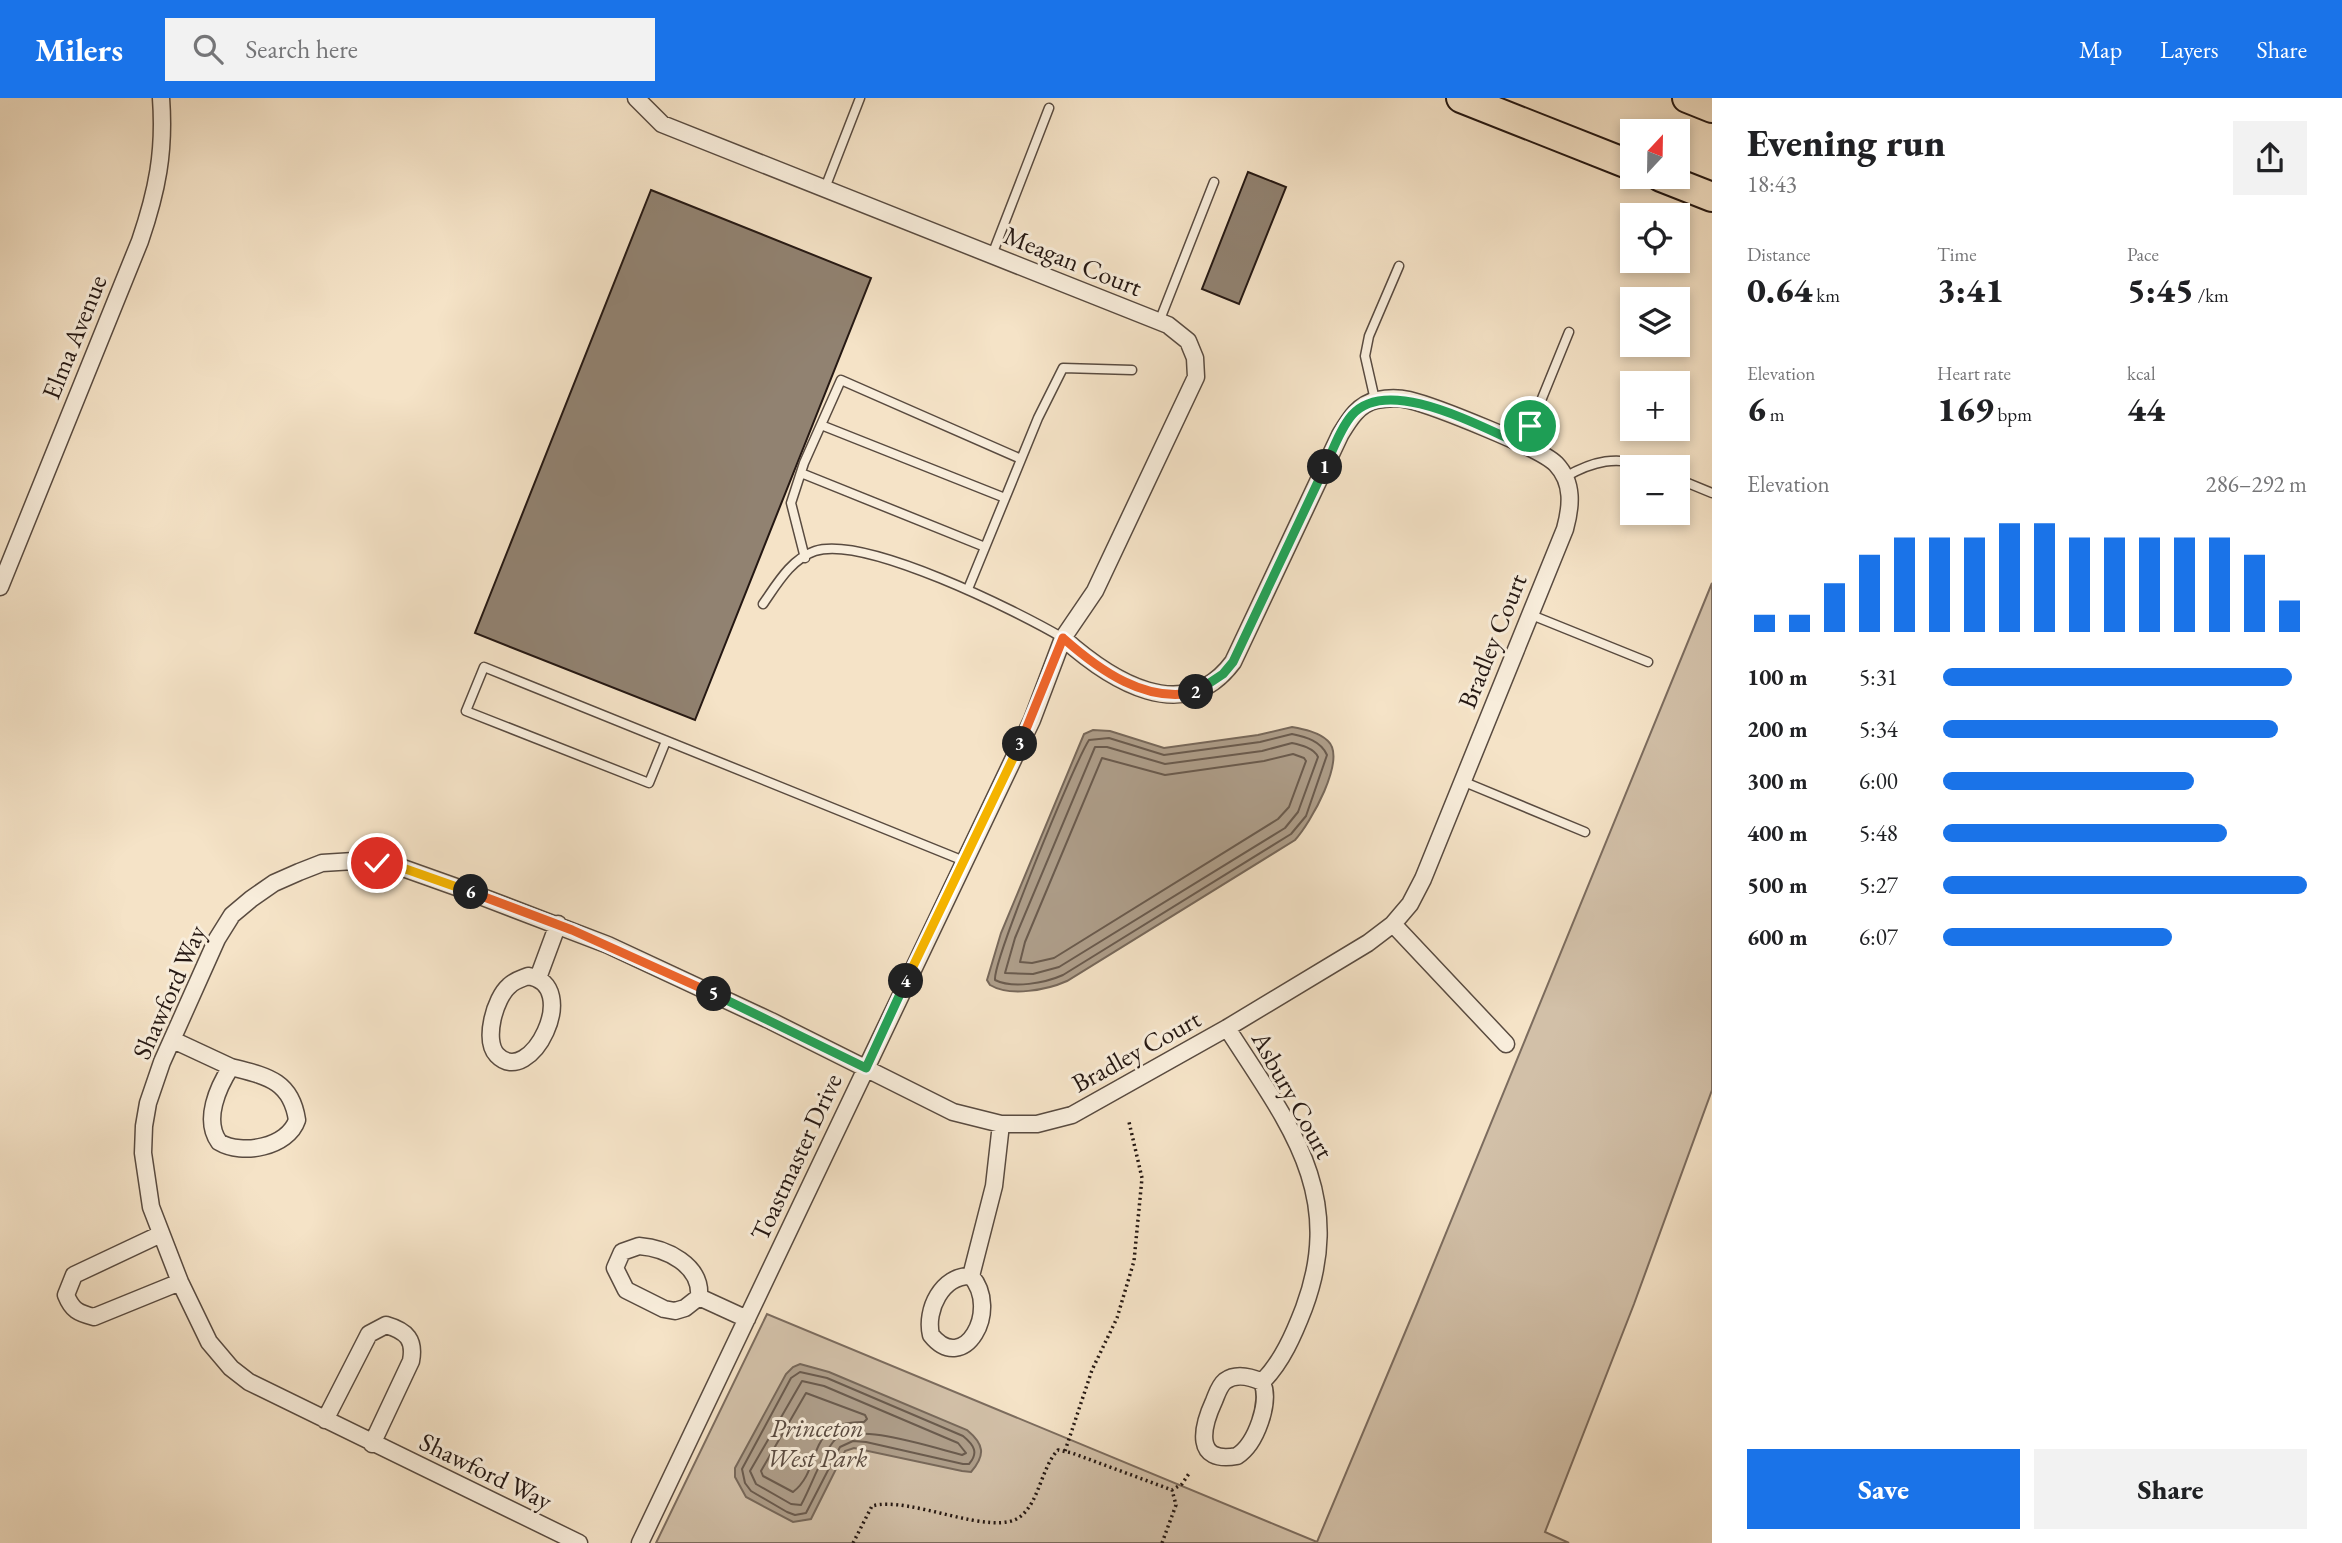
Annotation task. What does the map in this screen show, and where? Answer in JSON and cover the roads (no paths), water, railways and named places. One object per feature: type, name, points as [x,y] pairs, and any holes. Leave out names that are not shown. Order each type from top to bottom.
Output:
[{"type":"highway","points":[[1461,98],[1620,161]]},
{"type":"highway","points":[[1687,98],[1712,108]]},
{"type":"highway","points":[[1690,188],[1712,197]]},
{"type":"street","name":"Elma Avenue","points":[[0,587],[152,206],[162,159],[161,98]]},
{"type":"street","name":"Meagan Court","points":[[635,98],[662,124],[1159,322],[1181,333],[1188,341],[1195,358],[1196,377],[1095,592],[1063,638]]},
{"type":"street","points":[[1063,638],[1092,664],[1153,692],[1180,695],[1210,685],[1233,662],[1340,435],[1352,415],[1376,400],[1406,399],[1423,404],[1523,445],[1556,464],[1565,477]]},
{"type":"street","name":"Bradley Court","points":[[866,1068],[953,1112],[1001,1124],[1037,1124],[1072,1115],[1227,1028],[1368,943],[1393,924],[1418,890],[1569,515],[1570,498],[1565,477]]},
{"type":"street","name":"Toastmaster Drive","points":[[640,1543],[1031,720],[1063,638]]},
{"type":"street","name":"Shawford Way","points":[[579,1543],[249,1382],[232,1368],[209,1342],[180,1282],[151,1207],[145,1177],[144,1126],[155,1083],[217,939],[232,915],[274,883],[322,863],[354,861],[400,867],[558,924],[685,981],[866,1068]]},
{"type":"street","points":[[538,978],[558,924]]},
{"type":"street","points":[[1393,924],[1506,1044]]},
{"type":"street","points":[[528,976],[538,978],[549,988],[554,1004],[550,1018],[536,1050],[525,1060],[512,1063],[504,1061],[491,1045],[490,1032],[495,1013],[506,988],[528,976]]},
{"type":"street","name":"Asbury Court","points":[[1227,1028],[1303,1155],[1311,1174],[1319,1217],[1318,1262],[1312,1284],[1289,1342],[1270,1374],[1262,1382]]},
{"type":"street","points":[[173,1040],[231,1067],[273,1080],[288,1092],[297,1120],[294,1129],[286,1138],[275,1143],[239,1148],[219,1142],[211,1126],[212,1114],[223,1079],[231,1067]]},
{"type":"street","points":[[971,1276],[994,1186],[1001,1124]]},
{"type":"street","points":[[161,1234],[74,1275],[66,1295],[71,1307],[80,1314],[94,1317],[180,1282]]},
{"type":"street","points":[[639,1246],[658,1250],[685,1264],[694,1272],[698,1280],[699,1297],[685,1308],[675,1311],[642,1299],[621,1284],[615,1268],[618,1259],[629,1248],[639,1246]]},
{"type":"street","points":[[963,1276],[971,1276],[979,1285],[983,1298],[981,1321],[973,1338],[965,1344],[957,1348],[945,1347],[930,1335],[929,1320],[935,1301],[943,1287],[963,1276]]},
{"type":"street","points":[[699,1297],[747,1319]]},
{"type":"street","points":[[325,1420],[369,1334],[386,1325],[399,1329],[410,1337],[413,1349],[411,1362],[372,1444]]},
{"type":"street","points":[[1245,1376],[1262,1382],[1267,1393],[1265,1405],[1244,1451],[1230,1457],[1214,1454],[1206,1447],[1202,1433],[1221,1386],[1234,1377],[1245,1376]]},
{"type":"lane","points":[[825,188],[860,98]]},
{"type":"lane","points":[[992,255],[1049,108]]},
{"type":"lane","points":[[1159,322],[1214,182]]},
{"type":"lane","points":[[1376,400],[1366,356],[1369,336],[1399,267]]},
{"type":"lane","points":[[1523,445],[1569,332]]},
{"type":"lane","points":[[968,589],[1021,459],[1063,368],[1132,370]]},
{"type":"lane","points":[[805,558],[791,503],[801,472],[841,380],[1021,459]]},
{"type":"lane","points":[[821,425],[1005,498]]},
{"type":"lane","points":[[1565,477],[1589,465],[1620,460]]},
{"type":"lane","points":[[801,472],[985,547]]},
{"type":"lane","points":[[1690,484],[1712,493]]},
{"type":"lane","points":[[763,604],[789,568],[815,551],[853,549],[968,589],[1020,613],[1063,638]]},
{"type":"lane","points":[[1529,614],[1648,662]]},
{"type":"lane","points":[[666,741],[649,783],[466,711],[484,667],[964,861]]},
{"type":"lane","points":[[1462,781],[1585,832]]},
{"type":"water","points":[[1292,727],[1320,735],[1328,741],[1333,750],[1330,776],[1324,791],[1295,840],[1067,981],[1028,991],[1008,991],[990,985],[987,980],[1001,933],[1084,734],[1093,730],[1110,731],[1164,748],[1258,735]]},
{"type":"water","points":[[800,1364],[829,1372],[967,1430],[980,1445],[979,1460],[971,1472],[854,1448],[845,1451],[811,1519],[793,1522],[746,1497],[735,1477],[735,1468],[786,1374]]},
{"type":"park label","name":"Princeton West Park","points":[[817,1443]]}]
